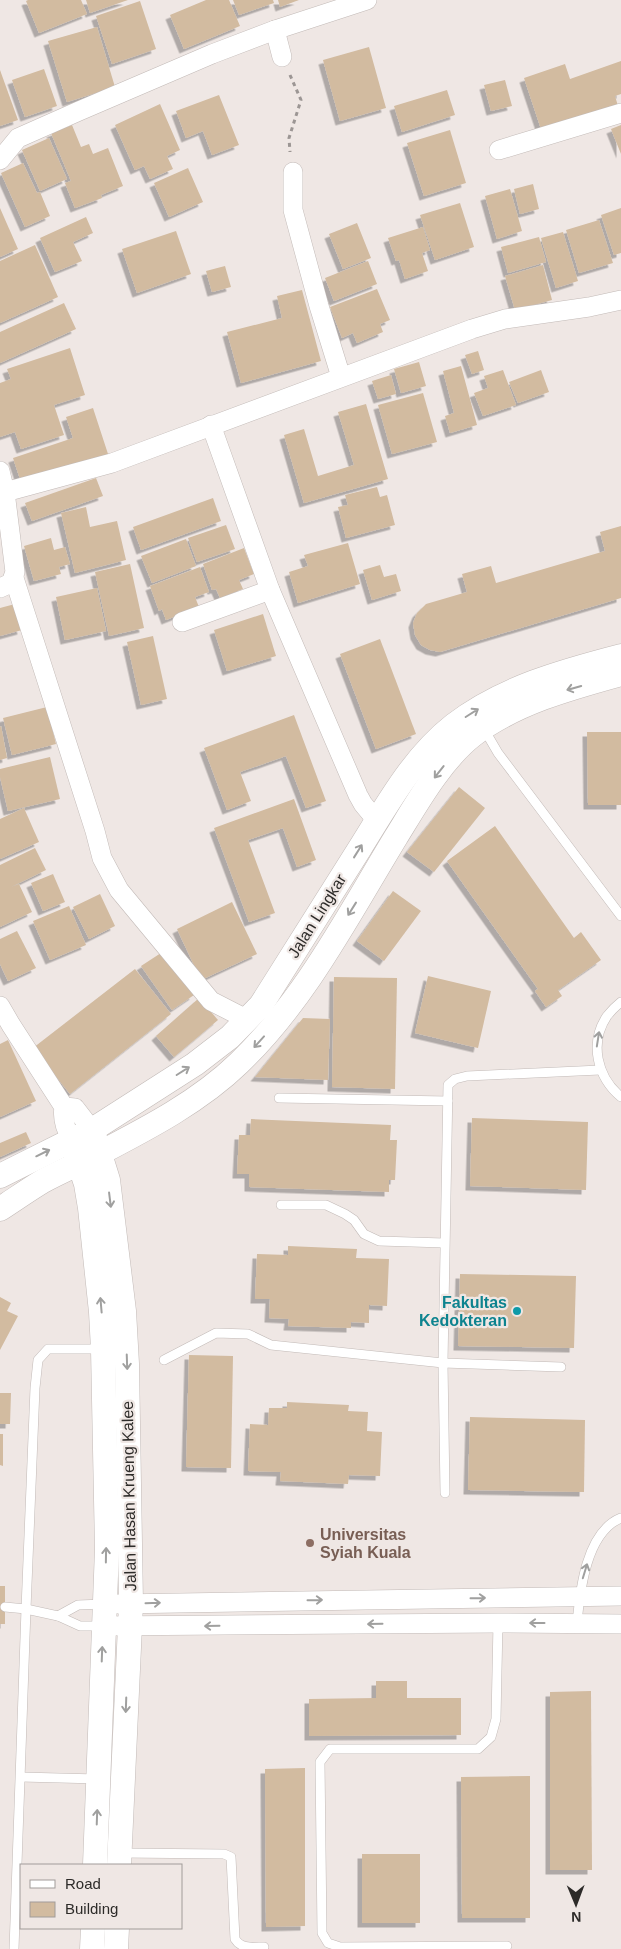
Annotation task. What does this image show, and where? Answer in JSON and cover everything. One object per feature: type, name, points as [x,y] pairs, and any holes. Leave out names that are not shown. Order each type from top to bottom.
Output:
[{"type":"street","points":[[0,160],[18,138],[212,54],[275,30],[367,0]]},
{"type":"street","points":[[275,30],[282,57]]},
{"type":"street","points":[[500,150],[621,114]]},
{"type":"street","points":[[293,172],[293,210],[340,377]]},
{"type":"street","points":[[5,492],[112,462],[480,326],[621,300]]},
{"type":"street","points":[[211,425],[270,590],[358,795],[363,804],[378,821]]},
{"type":"street","points":[[0,472],[5,492],[15,572],[7,583],[95,831],[102,858],[118,890],[212,1001],[248,1020]]},
{"type":"street","points":[[182,622],[270,590]]},
{"type":"street","name":"Jalan Lingkar","points":[[0,1176],[82,1134],[196,1064],[248,1020],[260,1005],[378,821],[424,754],[455,724],[500,697],[527,685],[621,656]]},
{"type":"street","points":[[0,1209],[43,1181],[101,1153],[202,1094],[237,1065],[260,1042],[318,963],[427,788],[470,737],[500,717],[540,700],[621,674]]},
{"type":"street","points":[[0,1006],[64,1107],[63,1117],[82,1134]]},
{"type":"street","name":"Jalan Hasan Krueng Kalee","points":[[82,1134],[101,1153],[108,1180],[124,1311],[127,1364],[131,1604],[107,1857]]},
{"type":"street","name":"Jalan Hasan Krueng Kalee","points":[[82,1134],[79,1163],[89,1200],[95,1243],[103,1349],[107,1549],[98,1779],[107,1857]]},
{"type":"street","points":[[104,1615],[131,1604],[221,1601],[621,1596]]},
{"type":"street","points":[[104,1615],[130,1628],[498,1623],[621,1624]]},
{"type":"street","points":[[92,1929],[92,1949]]},
{"type":"street","points":[[116,1949],[117,1929]]},
{"type":"lane","points":[[483,728],[498,753],[621,916]]},
{"type":"lane","points":[[621,1002],[608,1015],[599,1032],[596,1051],[600,1070],[610,1088],[621,1097]]},
{"type":"lane","points":[[445,1493],[443,1363],[448,1085],[455,1079],[467,1076],[600,1070]]},
{"type":"lane","points":[[279,1098],[448,1101]]},
{"type":"lane","points":[[281,1205],[326,1205],[354,1220],[364,1234],[378,1241],[444,1243]]},
{"type":"lane","points":[[164,1360],[216,1333],[248,1334],[271,1345],[443,1363],[561,1366]]},
{"type":"lane","points":[[14,1949],[19,1881],[26,1609],[35,1388],[38,1360],[48,1349],[103,1349]]},
{"type":"lane","points":[[576,1623],[584,1574],[594,1546],[604,1531],[621,1518]]},
{"type":"lane","points":[[58,1616],[78,1605],[104,1615]]},
{"type":"lane","points":[[5,1607],[26,1609],[58,1616],[80,1626],[104,1615]]},
{"type":"lane","points":[[498,1623],[496,1719],[491,1737],[478,1749],[330,1749],[320,1762],[322,1933],[328,1943],[340,1947],[507,1946]]},
{"type":"lane","points":[[21,1777],[98,1779]]},
{"type":"lane","points":[[107,1857],[224,1854],[231,1857],[235,1939],[244,1948],[264,1947]]},
{"type":"path","points":[[282,57],[302,100],[289,138],[293,172]]},
{"type":"building","points":[[81,0],[87,14],[39,33],[26,1]]},
{"type":"building","points":[[86,0],[128,0],[90,13]]},
{"type":"building","points":[[206,0],[229,0],[240,26],[184,49],[170,15]]},
{"type":"building","points":[[233,0],[273,0],[274,3],[239,15]]},
{"type":"building","points":[[278,0],[299,0],[280,7]]},
{"type":"building","points":[[140,1],[156,49],[112,64],[96,16]]},
{"type":"building","points":[[97,27],[115,87],[67,102],[48,41]]},
{"type":"building","points":[[369,47],[386,108],[340,121],[323,60]]},
{"type":"building","points":[[621,61],[621,94],[615,96],[618,106],[542,132],[524,78],[565,64],[570,79]]},
{"type":"building","points":[[44,69],[57,106],[25,117],[12,80]]},
{"type":"building","points":[[0,70],[18,120],[0,126]]},
{"type":"building","points":[[505,80],[512,106],[491,111],[484,85]]},
{"type":"building","points":[[447,90],[455,115],[402,132],[394,106]]},
{"type":"building","points":[[219,95],[239,145],[212,155],[203,131],[186,138],[176,111]]},
{"type":"building","points":[[160,104],[180,150],[167,156],[173,169],[150,179],[144,166],[135,170],[115,125]]},
{"type":"building","points":[[72,125],[81,147],[89,144],[93,154],[108,148],[123,186],[101,195],[102,198],[75,208],[65,183],[71,181],[51,133]]},
{"type":"building","points":[[621,125],[621,154],[611,129]]},
{"type":"building","points":[[450,130],[466,183],[424,196],[407,143]]},
{"type":"building","points":[[49,138],[67,179],[40,191],[22,150]]},
{"type":"building","points":[[23,163],[37,193],[40,192],[50,216],[25,227],[1,173]]},
{"type":"building","points":[[188,168],[203,202],[169,217],[154,183]]},
{"type":"building","points":[[533,184],[539,209],[520,214],[514,189]]},
{"type":"building","points":[[510,189],[522,231],[497,239],[485,196]]},
{"type":"building","points":[[460,203],[474,247],[435,260],[420,215]]},
{"type":"building","points":[[0,208],[18,249],[0,257]]},
{"type":"building","points":[[621,208],[621,253],[614,255],[601,215]]},
{"type":"building","points":[[86,217],[93,233],[73,242],[82,261],[55,272],[40,238]]},
{"type":"building","points":[[599,220],[613,263],[579,273],[566,230]]},
{"type":"building","points":[[357,223],[371,258],[343,269],[329,234]]},
{"type":"building","points":[[423,227],[430,250],[422,253],[428,271],[405,279],[399,260],[396,261],[388,238]]},
{"type":"building","points":[[176,231],[191,274],[137,293],[122,249]]},
{"type":"building","points":[[563,232],[578,281],[556,288],[541,238]]},
{"type":"building","points":[[539,237],[546,262],[508,273],[501,247]]},
{"type":"building","points":[[35,245],[58,297],[0,323],[0,261]]},
{"type":"building","points":[[368,261],[377,284],[334,301],[325,278]]},
{"type":"building","points":[[543,265],[552,300],[515,310],[505,276]]},
{"type":"building","points":[[225,266],[231,287],[212,292],[206,271]]},
{"type":"building","points":[[377,289],[390,320],[380,324],[383,332],[357,343],[353,333],[342,338],[330,307]]},
{"type":"building","points":[[302,290],[321,361],[241,383],[227,332],[282,318],[277,296]]},
{"type":"building","points":[[64,303],[76,329],[0,363],[0,332]]},
{"type":"building","points":[[70,348],[85,395],[54,405],[64,435],[21,449],[15,432],[0,437],[0,383],[11,379],[7,369]]},
{"type":"building","points":[[478,351],[484,370],[472,374],[465,355]]},
{"type":"building","points":[[419,362],[426,386],[401,393],[394,369]]},
{"type":"building","points":[[461,366],[477,425],[450,433],[445,416],[454,413],[443,371]]},
{"type":"building","points":[[503,370],[516,405],[483,416],[474,393],[488,388],[484,376]]},
{"type":"building","points":[[541,370],[549,392],[518,403],[509,382]]},
{"type":"building","points":[[391,375],[396,394],[378,399],[372,381]]},
{"type":"building","points":[[423,393],[437,442],[392,454],[378,405]]},
{"type":"building","points":[[366,404],[388,479],[304,503],[284,435],[304,429],[318,476],[354,465],[338,412]]},
{"type":"building","points":[[93,408],[109,457],[22,485],[13,458],[73,438],[66,417]]},
{"type":"building","points":[[96,478],[103,496],[32,521],[25,503]]},
{"type":"building","points":[[377,487],[380,497],[387,495],[395,525],[346,538],[338,507],[348,505],[345,495]]},
{"type":"building","points":[[213,498],[221,521],[141,550],[133,527]]},
{"type":"building","points":[[86,507],[90,527],[117,521],[126,560],[75,573],[61,513]]},
{"type":"building","points":[[226,525],[235,549],[197,562],[188,538]]},
{"type":"building","points":[[621,526],[621,598],[440,652],[430,650],[421,645],[415,635],[413,623],[417,613],[426,604],[467,592],[462,574],[491,566],[496,583],[605,551],[600,532]]},
{"type":"building","points":[[51,538],[54,550],[65,547],[70,564],[59,567],[61,574],[34,581],[24,546]]},
{"type":"building","points":[[186,539],[196,566],[152,583],[141,556]]},
{"type":"building","points":[[348,543],[360,584],[298,603],[289,572],[308,566],[304,555]]},
{"type":"building","points":[[244,548],[254,574],[239,580],[243,589],[220,598],[216,589],[212,590],[203,564]]},
{"type":"building","points":[[130,564],[144,628],[109,636],[95,572]]},
{"type":"building","points":[[380,565],[384,577],[396,574],[401,591],[372,600],[363,570]]},
{"type":"building","points":[[200,567],[209,592],[195,597],[199,607],[166,620],[162,609],[159,611],[150,586]]},
{"type":"building","points":[[97,588],[106,631],[65,640],[56,597]]},
{"type":"building","points":[[15,604],[22,630],[0,636],[0,608]]},
{"type":"building","points":[[263,614],[276,656],[227,671],[214,630]]},
{"type":"building","points":[[153,636],[167,699],[141,705],[127,642]]},
{"type":"building","points":[[380,639],[416,734],[376,749],[340,654]]},
{"type":"building","points":[[47,707],[56,744],[12,755],[3,718]]},
{"type":"building","points":[[294,715],[326,801],[306,808],[286,756],[240,772],[251,801],[227,810],[204,748]]},
{"type":"building","points":[[0,727],[7,758],[0,760]]},
{"type":"building","points":[[587,732],[621,732],[621,805],[588,805]]},
{"type":"building","points":[[50,757],[60,799],[8,811],[0,769]]},
{"type":"building","points":[[459,787],[485,808],[434,872],[407,852]]},
{"type":"building","points":[[294,799],[316,860],[297,867],[283,828],[248,840],[275,913],[249,922],[214,828]]},
{"type":"building","points":[[24,808],[39,842],[0,859],[0,819]]},
{"type":"building","points":[[495,826],[574,938],[581,932],[601,960],[558,990],[562,996],[546,1007],[535,991],[538,989],[447,861]]},
{"type":"building","points":[[35,848],[46,870],[11,887],[19,884],[32,912],[0,927],[0,865]]},
{"type":"building","points":[[53,874],[65,902],[43,911],[31,883]]},
{"type":"building","points":[[393,891],[421,911],[384,961],[357,941]]},
{"type":"building","points":[[100,894],[115,926],[89,939],[73,907]]},
{"type":"building","points":[[232,902],[257,954],[201,980],[177,929]]},
{"type":"building","points":[[69,906],[86,945],[50,960],[33,921]]},
{"type":"building","points":[[17,931],[36,968],[8,981],[0,964],[0,939]]},
{"type":"building","points":[[164,951],[194,995],[172,1010],[141,966]]},
{"type":"building","points":[[135,969],[171,1014],[70,1094],[33,1048]]},
{"type":"building","points":[[428,976],[491,991],[478,1048],[415,1033]]},
{"type":"building","points":[[334,977],[397,978],[395,1089],[332,1087]]},
{"type":"building","points":[[199,998],[218,1020],[174,1057],[156,1036]]},
{"type":"building","points":[[303,1018],[330,1019],[328,1080],[255,1077]]},
{"type":"building","points":[[8,1040],[36,1101],[0,1117],[0,1044]]},
{"type":"building","points":[[472,1118],[588,1122],[586,1190],[470,1186]]},
{"type":"building","points":[[251,1119],[391,1125],[390,1140],[397,1140],[395,1180],[389,1180],[389,1192],[249,1187],[249,1174],[237,1174],[239,1135],[250,1135]]},
{"type":"building","points":[[26,1132],[31,1143],[0,1157],[0,1143]]},
{"type":"building","points":[[288,1246],[357,1249],[356,1258],[389,1259],[387,1306],[369,1305],[369,1323],[351,1322],[351,1328],[288,1326],[289,1319],[269,1318],[270,1299],[255,1299],[257,1254],[288,1255]]},
{"type":"building","name":"Fakultas Kedokteran","points":[[460,1274],[576,1276],[574,1348],[458,1346]]},
{"type":"building","points":[[0,1297],[11,1303],[7,1311],[18,1316],[0,1350]]},
{"type":"building","points":[[189,1355],[233,1356],[231,1468],[186,1467]]},
{"type":"building","points":[[0,1393],[11,1393],[10,1424],[0,1424]]},
{"type":"building","points":[[287,1402],[349,1405],[348,1411],[368,1412],[367,1431],[382,1432],[380,1476],[349,1475],[348,1484],[280,1481],[281,1472],[248,1471],[250,1424],[268,1425],[269,1408],[287,1408]]},
{"type":"building","points":[[470,1417],[585,1420],[584,1492],[468,1490]]},
{"type":"building","points":[[0,1434],[3,1434],[3,1466],[0,1465]]},
{"type":"building","points":[[0,1586],[5,1586],[5,1624],[0,1624]]},
{"type":"building","points":[[376,1681],[407,1681],[407,1698],[461,1698],[461,1735],[309,1736],[309,1699],[376,1698]]},
{"type":"building","points":[[591,1691],[592,1870],[550,1870],[550,1692]]},
{"type":"building","points":[[305,1768],[305,1926],[266,1927],[265,1769]]},
{"type":"building","points":[[530,1776],[530,1918],[462,1918],[461,1777]]},
{"type":"building","points":[[362,1854],[420,1854],[420,1923],[362,1923]]},
{"type":"place","name":"Fakultas Kedokteran","points":[[517,1311]]},
{"type":"place","name":"Universitas Syiah Kuala","points":[[310,1543]]}]
